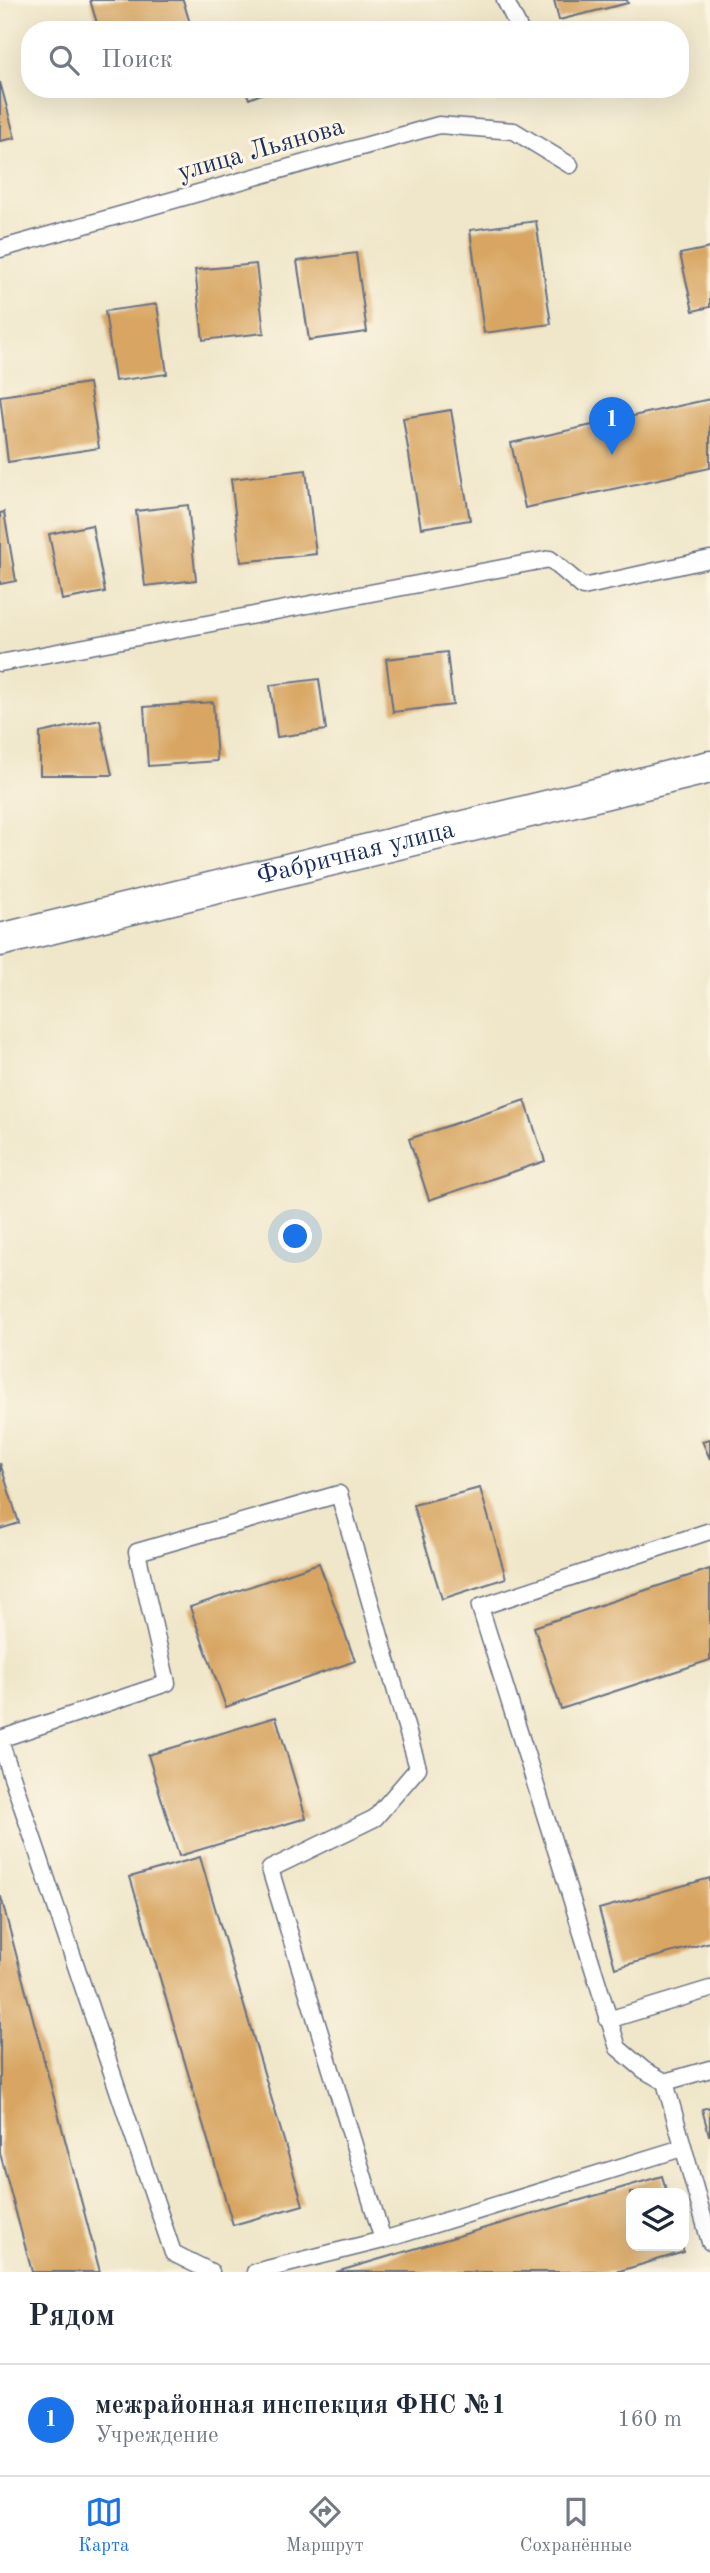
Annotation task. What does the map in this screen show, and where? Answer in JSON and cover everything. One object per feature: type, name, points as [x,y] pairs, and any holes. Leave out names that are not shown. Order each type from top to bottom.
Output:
[{"type":"street","name":"Фабричная улица","points":[[0,940],[710,767]]},
{"type":"lane","points":[[505,0],[516,21]]},
{"type":"lane","name":"улица Льянова","points":[[0,249],[439,125],[514,131],[570,165]]},
{"type":"lane","points":[[0,663],[550,559],[583,587],[710,559]]},
{"type":"lane","points":[[211,2272],[173,2253],[0,1740],[167,1683],[137,1552],[339,1494],[418,1768],[375,1818],[270,1868],[383,2240]]},
{"type":"lane","points":[[710,1531],[480,1607],[618,2048],[644,2070],[665,2082],[710,2242]]},
{"type":"lane","points":[[608,2020],[710,1989]]},
{"type":"lane","points":[[665,2082],[710,2068]]},
{"type":"lane","points":[[255,2272],[383,2240],[682,2148]]},
{"type":"building","points":[[90,0],[183,0],[189,21],[96,21]]},
{"type":"building","points":[[554,0],[627,0],[628,3],[559,20]]},
{"type":"building","points":[[0,82],[15,138],[0,141]]},
{"type":"building","points":[[536,221],[551,324],[484,333],[470,230]]},
{"type":"building","points":[[710,248],[710,307],[693,311],[680,254]]},
{"type":"building","points":[[356,253],[367,332],[309,340],[297,261]]},
{"type":"building","points":[[256,264],[264,333],[203,340],[195,270]]},
{"type":"building","points":[[157,304],[167,374],[115,381],[105,311]]},
{"type":"building","points":[[89,383],[99,448],[8,462],[0,396]]},
{"type":"building","points":[[710,399],[710,468],[525,508],[511,443]]},
{"type":"building","points":[[451,410],[470,520],[421,528],[403,418]]},
{"type":"building","points":[[306,470],[316,554],[241,562],[231,479]]},
{"type":"building","points":[[188,505],[196,580],[145,586],[136,511]]},
{"type":"building","points":[[4,512],[16,581],[0,584],[0,513]]},
{"type":"building","points":[[92,525],[105,592],[62,600],[49,534]]},
{"type":"building","points":[[447,652],[453,705],[393,712],[386,659]]},
{"type":"building","points":[[319,679],[326,730],[277,737],[270,685]]},
{"type":"building","points":[[213,702],[217,761],[148,766],[144,707]]},
{"type":"building","points":[[100,720],[112,775],[40,775],[40,733]]},
{"type":"building","points":[[525,1100],[545,1161],[429,1200],[409,1139]]},
{"type":"building","points":[[710,1439],[710,1459],[702,1441]]},
{"type":"building","points":[[0,1463],[19,1523],[0,1529]]},
{"type":"building","points":[[480,1488],[506,1578],[442,1599],[413,1505]]},
{"type":"building","points":[[319,1563],[355,1661],[226,1707],[190,1607]]},
{"type":"building","points":[[710,1569],[710,1660],[561,1709],[534,1627]]},
{"type":"building","points":[[276,1717],[306,1818],[179,1856],[148,1755]]},
{"type":"building","points":[[200,1857],[303,2205],[233,2225],[130,1877]]},
{"type":"building","points":[[710,1878],[710,1942],[615,1968],[599,1909]]},
{"type":"building","points":[[0,1897],[100,2272],[32,2272],[0,2153]]},
{"type":"building","points":[[710,2107],[710,2135],[709,2135],[702,2109]]},
{"type":"building","points":[[662,2176],[666,2188],[626,2188],[626,2251],[684,2252],[616,2272],[336,2272]]},
{"type":"place","name":"межрайонная инспекция ФНС №1","points":[[612,455]]}]
